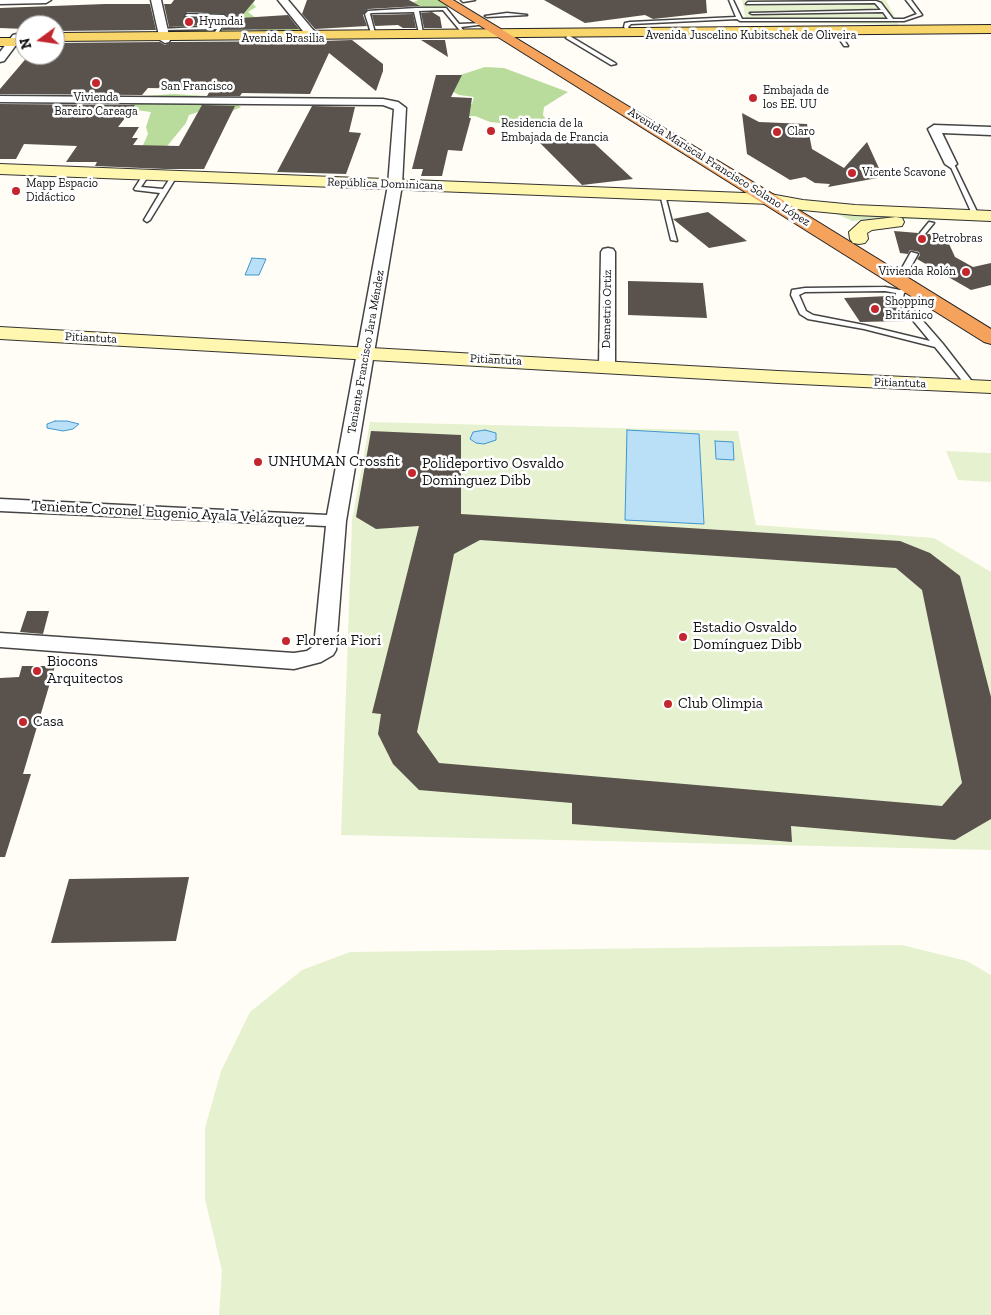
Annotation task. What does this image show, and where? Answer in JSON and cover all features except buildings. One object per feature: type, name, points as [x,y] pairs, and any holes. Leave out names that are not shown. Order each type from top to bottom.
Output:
[{"type":"highway","name":"Avenida Mariscal Francisco Solano López","points":[[444,4],[464,3],[509,35],[770,198],[906,290],[991,338]]},
{"type":"highway","name":"Avenida Mariscal Francisco Solano López","points":[[509,35],[803,204],[859,239],[910,261],[991,320]]},
{"type":"main road","name":"Avenida Juscelino Kubitschek de Oliveira","points":[[509,35],[568,37],[723,34],[784,25],[804,30],[991,29]]},
{"type":"main road","name":"Avenida Brasilia","points":[[65,41],[218,31],[313,37],[421,33],[460,29],[509,35]]},
{"type":"main road","name":"Avenida Juscelino Kubitschek de Oliveira","points":[[509,35],[629,32],[838,35],[991,34]]},
{"type":"main road","name":"Avenida Brasilia","points":[[65,37],[509,35]]},
{"type":"main road","points":[[0,37],[15,40]]},
{"type":"street","points":[[0,1],[46,0]]},
{"type":"street","points":[[156,0],[164,35]]},
{"type":"street","points":[[283,0],[313,37]]},
{"type":"street","points":[[0,60],[15,41]]},
{"type":"street","name":"San Francisco","points":[[0,99],[383,102],[394,104]]},
{"type":"street","name":"Teniente Francisco Jara Méndez","points":[[0,640],[294,661],[313,657],[325,650],[336,521],[395,185],[400,108],[394,104]]},
{"type":"street","points":[[951,164],[934,129],[991,132]]},
{"type":"street","name":"República Dominicana","points":[[0,169],[770,198],[855,210],[984,216]]},
{"type":"street","points":[[859,239],[858,232],[862,227],[873,223],[927,228],[991,225]]},
{"type":"street","name":"Demetrio Ortiz","points":[[607,366],[608,252]]},
{"type":"street","name":"Pitiantuta","points":[[0,334],[607,366],[778,378],[991,387]]},
{"type":"street","name":"Teniente Coronel Eugenio Ayala Velázquez","points":[[0,505],[336,521]]},
{"type":"lane","points":[[731,0],[738,18]]},
{"type":"lane","points":[[629,32],[627,24],[638,22],[738,18],[784,25],[795,20],[904,20],[920,15],[908,0]]},
{"type":"lane","points":[[748,3],[797,1],[876,2],[892,20]]},
{"type":"lane","points":[[797,1],[812,20]]},
{"type":"lane","points":[[374,34],[367,14],[370,12],[416,9],[444,4],[460,29],[507,14],[525,15]]},
{"type":"lane","points":[[416,9],[421,33]]},
{"type":"lane","points":[[751,12],[885,11]]},
{"type":"lane","points":[[187,15],[224,16],[225,18],[218,31]]},
{"type":"lane","points":[[795,20],[804,30]]},
{"type":"lane","points":[[838,35],[846,45]]},
{"type":"lane","points":[[568,37],[613,64]]},
{"type":"lane","points":[[951,164],[984,216]]},
{"type":"lane","points":[[146,175],[137,189],[165,190]]},
{"type":"lane","points":[[147,220],[174,176]]},
{"type":"lane","points":[[662,194],[675,240]]},
{"type":"lane","points":[[906,290],[805,290],[795,292],[794,295],[803,312],[810,317],[864,327],[940,346]]},
{"type":"lane","points":[[906,290],[899,298],[971,386]]},
{"type":"green space","points":[[245,0],[255,0],[253,4],[256,7],[248,12],[256,18],[286,26],[302,25],[310,27],[299,33],[269,34],[256,29],[184,33],[168,31],[170,27],[202,25],[202,22],[197,18],[203,13]]},
{"type":"green space","points":[[418,0],[449,0],[451,6],[422,8],[412,3]]},
{"type":"green space","points":[[742,0],[886,0],[899,25],[746,21]]},
{"type":"green space","points":[[485,67],[504,68],[568,92],[544,107],[543,115],[548,122],[531,125],[510,124],[490,122],[475,116],[452,117],[457,108],[472,104],[474,97],[459,95],[450,90],[454,77]]},
{"type":"green space","points":[[173,94],[208,96],[237,104],[241,107],[232,111],[207,109],[189,115],[186,123],[159,156],[140,152],[148,134],[146,127],[151,112],[129,107],[134,97]]},
{"type":"green space","points":[[837,214],[991,219],[991,222],[885,218],[852,221]]},
{"type":"green space","name":"Club Olimpia","points":[[370,422],[738,431],[756,525],[934,538],[991,572],[991,850],[341,835],[352,520]]},
{"type":"green space","points":[[946,451],[991,453],[991,482],[958,480]]},
{"type":"green space","points":[[902,945],[967,961],[991,975],[991,1315],[219,1315],[222,1271],[205,1199],[205,1128],[221,1071],[250,1012],[302,970],[350,952]]},
{"type":"water","points":[[252,258],[266,259],[259,275],[245,275]]},
{"type":"water","points":[[55,421],[79,424],[73,429],[63,431],[47,428],[47,424]]},
{"type":"water","points":[[485,430],[496,433],[496,440],[484,444],[476,443],[470,439],[473,432]]},
{"type":"water","points":[[627,430],[699,434],[704,524],[625,520]]},
{"type":"water","points":[[715,441],[733,442],[734,460],[716,459]]},
{"type":"place","name":"Hyundai","points":[[189,22]]},
{"type":"place","name":"Vivienda Bareiro Careaga","points":[[96,83]]},
{"type":"place","name":"Embajada de los EE. UU","points":[[753,98]]},
{"type":"place","name":"Residencia de la Embajada de Francia","points":[[491,131]]},
{"type":"place","name":"Claro","points":[[777,132]]},
{"type":"place","name":"Vicente Scavone","points":[[852,173]]},
{"type":"place","name":"Mapp Espacio Didáctico","points":[[16,191]]},
{"type":"place","name":"Petrobras","points":[[922,239]]},
{"type":"place","name":"Vivienda Rolón","points":[[966,272]]},
{"type":"place","name":"Shopping Británico","points":[[875,309]]},
{"type":"place","name":"UNHUMAN Crossfit","points":[[258,462]]},
{"type":"place","name":"Polideportivo Osvaldo Dominguez Dibb","points":[[412,473]]},
{"type":"place","name":"Estadio Osvaldo Domínguez Dibb","points":[[683,637]]},
{"type":"place","name":"Florería Fiori","points":[[286,641]]},
{"type":"place","name":"Biocons Arquitectos","points":[[37,671]]},
{"type":"place","name":"Club Olimpia","points":[[668,704]]},
{"type":"place","name":"Casa","points":[[23,722]]}]
